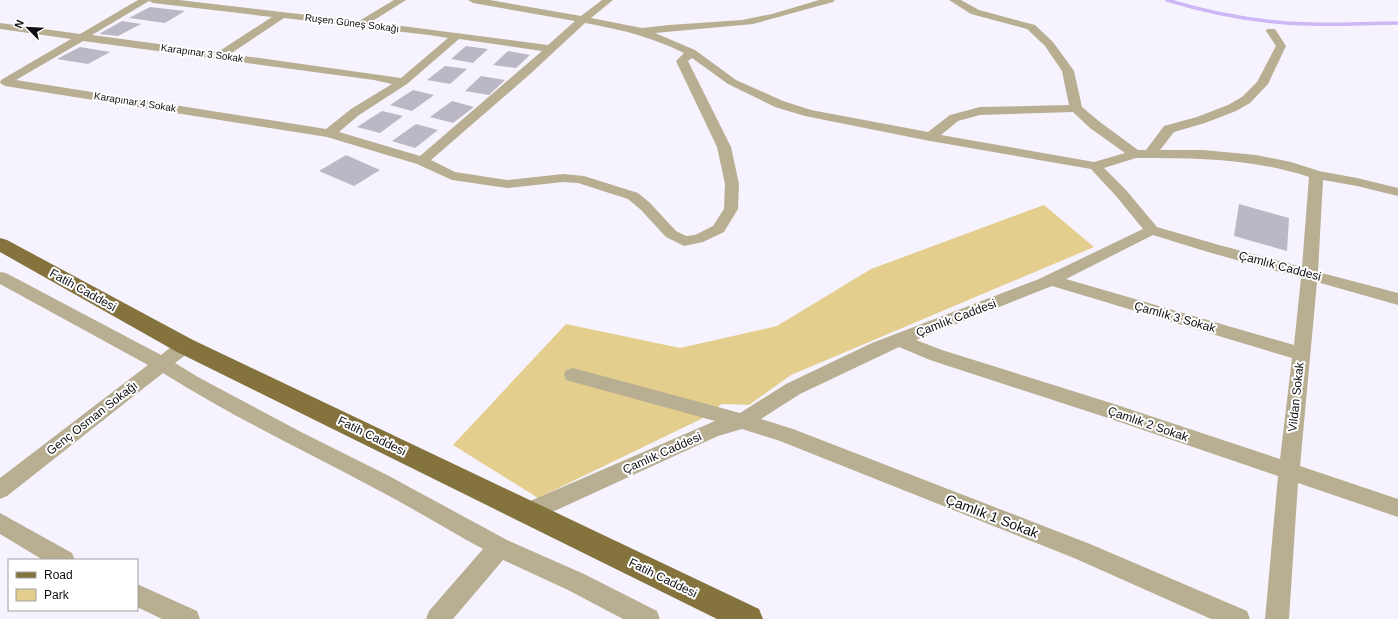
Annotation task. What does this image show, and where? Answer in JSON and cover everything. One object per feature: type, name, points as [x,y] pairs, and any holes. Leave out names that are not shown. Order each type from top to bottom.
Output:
[{"type":"main road","name":"Fatih Caddesi","points":[[0,244],[185,346],[748,619]]},
{"type":"street","name":"Karapınar 4 Sokak","points":[[145,0],[5,82],[329,133],[422,161],[452,176],[507,184],[563,178],[579,179],[619,190],[632,196],[645,206],[671,234],[684,241],[698,239],[719,229],[731,209],[732,184],[724,147],[682,61],[691,52]]},
{"type":"street","name":"Ruşen Güneş Sokağı","points":[[153,0],[361,24],[550,49]]},
{"type":"street","points":[[361,24],[401,0]]},
{"type":"street","points":[[473,0],[583,19],[664,39],[691,52],[732,82],[779,104],[808,113],[930,137],[1095,166],[1135,154],[1203,154],[1286,165],[1316,174],[1398,192]]},
{"type":"street","points":[[422,161],[525,73],[583,19],[608,0]]},
{"type":"street","points":[[640,32],[660,28],[755,21],[830,0]]},
{"type":"street","points":[[954,0],[975,12],[1031,27],[1050,44],[1068,71],[1076,108],[1095,126],[1135,154]]},
{"type":"street","points":[[220,56],[282,15]]},
{"type":"street","name":"Karapınar 3 Sokak","points":[[0,26],[403,82]]},
{"type":"street","points":[[1150,154],[1169,129],[1201,120],[1232,108],[1246,100],[1262,84],[1281,46],[1270,31]]},
{"type":"street","points":[[329,133],[355,112],[403,82],[457,36]]},
{"type":"street","points":[[930,137],[954,118],[980,111],[1076,108]]},
{"type":"street","points":[[1095,166],[1121,193],[1152,230]]},
{"type":"street","name":"Vildan Sokak","points":[[1277,619],[1289,471],[1310,274],[1316,174]]},
{"type":"street","name":"Çamlık Caddesi","points":[[529,512],[712,430],[742,421],[793,389],[878,348],[1050,280],[1152,230],[1182,240],[1398,299]]},
{"type":"street","points":[[0,277],[162,364],[191,382],[294,438],[382,482],[499,547],[576,582],[648,619]]},
{"type":"street","name":"Çamlık 3 Sokak","points":[[1050,280],[1301,354]]},
{"type":"street","name":"Çamlık 2 Sokak","points":[[899,340],[936,355],[1104,408],[1398,508]]},
{"type":"street","name":"Genç Osman Sokağı","points":[[0,490],[185,346]]},
{"type":"street","name":"Çamlık 1 Sokak","points":[[573,375],[742,421],[786,435],[1082,551],[1238,619]]},
{"type":"street","points":[[0,523],[62,559]]},
{"type":"street","points":[[438,619],[499,547]]},
{"type":"street","points":[[138,595],[188,619]]},
{"type":"green space","points":[[1044,205],[1094,247],[791,375],[749,405],[722,404],[701,419],[538,498],[453,445],[566,324],[680,348],[777,326],[871,269]]},
{"type":"building","points":[[150,7],[185,11],[165,23],[129,18]]},
{"type":"building","points":[[122,21],[141,24],[118,36],[99,34]]},
{"type":"building","points":[[466,46],[488,49],[473,63],[451,59]]},
{"type":"building","points":[[80,47],[110,52],[88,64],[57,59]]},
{"type":"building","points":[[508,51],[530,55],[516,68],[493,65]]},
{"type":"building","points":[[445,66],[467,69],[450,84],[427,80]]},
{"type":"building","points":[[481,76],[505,80],[489,95],[465,91]]},
{"type":"building","points":[[413,90],[434,95],[412,111],[390,105]]},
{"type":"building","points":[[452,101],[474,107],[453,123],[430,117]]},
{"type":"building","points":[[382,111],[403,116],[380,133],[357,127]]},
{"type":"building","points":[[416,124],[438,130],[415,148],[392,141]]},
{"type":"building","points":[[346,155],[380,170],[354,186],[319,171]]},
{"type":"building","points":[[1239,204],[1289,218],[1287,251],[1234,236]]},
{"type":"waterway","points":[[1167,0],[1202,10],[1273,22],[1320,24],[1398,23]]}]
